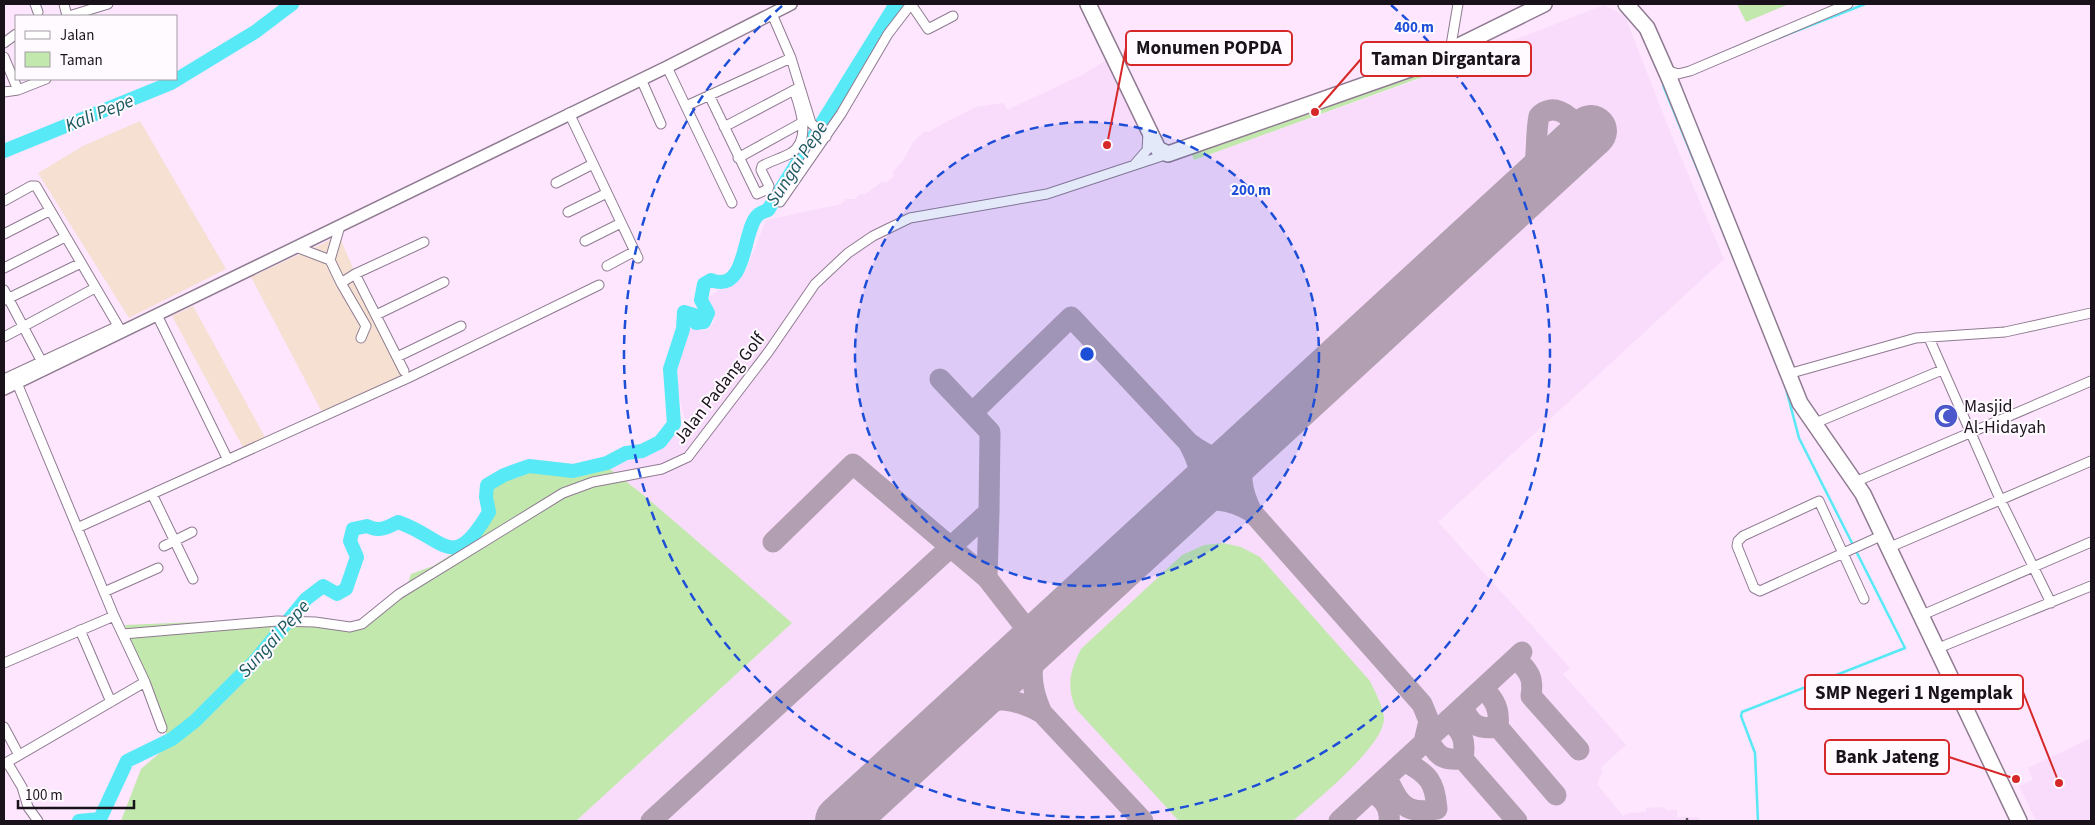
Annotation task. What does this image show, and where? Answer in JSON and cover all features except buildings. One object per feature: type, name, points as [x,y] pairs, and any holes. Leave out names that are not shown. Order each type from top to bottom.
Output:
[{"type":"highway","points":[[1088,4],[1159,155],[1198,144],[1400,74],[1544,4]]},
{"type":"highway","points":[[1626,4],[1647,28],[1800,403],[1855,482],[2019,821]]},
{"type":"highway","points":[[1147,128],[1158,138],[1174,145],[1198,144]]},
{"type":"main road","points":[[4,389],[44,365],[157,315],[791,4]]},
{"type":"street","points":[[71,15],[108,4]]},
{"type":"street","points":[[780,202],[819,131],[853,95],[888,34],[911,4],[928,29],[952,16]]},
{"type":"street","points":[[1450,51],[1458,4]]},
{"type":"street","points":[[1637,4],[1647,28]]},
{"type":"street","points":[[1669,79],[1848,4]]},
{"type":"street","points":[[709,95],[757,194],[768,189],[769,184],[761,168],[794,150],[800,140],[804,122],[791,58],[772,14]]},
{"type":"street","points":[[4,43],[15,35]]},
{"type":"street","points":[[4,57],[18,90]]},
{"type":"street","points":[[686,106],[791,58]]},
{"type":"street","points":[[667,66],[732,203]]},
{"type":"street","points":[[641,79],[661,124]]},
{"type":"street","points":[[4,92],[18,90],[43,80]]},
{"type":"street","points":[[798,88],[819,131]]},
{"type":"street","points":[[724,127],[798,88]]},
{"type":"street","points":[[569,113],[637,254],[607,266]]},
{"type":"street","points":[[738,158],[804,122]]},
{"type":"street","points":[[1130,169],[1147,150],[1147,128]]},
{"type":"street","name":"Jalan Padang Golf","points":[[124,634],[294,621],[350,627],[362,624],[399,594],[563,493],[593,482],[662,469],[688,457],[769,350],[815,284],[848,253],[893,225],[929,213],[1047,194],[1130,169],[1159,155]]},
{"type":"street","points":[[556,183],[593,164]]},
{"type":"street","points":[[4,200],[35,185],[119,327],[44,365],[4,379]]},
{"type":"street","points":[[568,212],[607,193]]},
{"type":"street","points":[[4,234],[50,211]]},
{"type":"street","points":[[585,241],[621,223]]},
{"type":"street","points":[[340,226],[330,260],[366,326],[361,338]]},
{"type":"street","points":[[4,268],[65,237]]},
{"type":"street","points":[[341,283],[355,274],[424,242]]},
{"type":"street","points":[[296,247],[330,260]]},
{"type":"street","points":[[44,365],[5,296],[80,263]]},
{"type":"street","points":[[355,274],[404,370]]},
{"type":"street","points":[[376,315],[444,282]]},
{"type":"street","points":[[77,528],[483,342],[599,285]]},
{"type":"street","points":[[4,337],[95,288]]},
{"type":"street","points":[[1788,374],[1916,338],[2005,332],[2091,314]]},
{"type":"street","points":[[157,315],[228,460]]},
{"type":"street","points":[[397,357],[461,326]]},
{"type":"street","points":[[1929,338],[2000,498],[2051,603]]},
{"type":"street","points":[[1813,424],[1942,370]]},
{"type":"street","points":[[1855,482],[1971,430],[2091,381]]},
{"type":"street","points":[[16,383],[114,616],[145,682],[162,728]]},
{"type":"street","points":[[1864,599],[1845,553],[1818,501],[1743,536],[1738,541],[1737,546],[1754,588],[1758,591],[1845,553],[1855,548],[1885,542],[2091,461]]},
{"type":"street","points":[[152,494],[193,579]]},
{"type":"street","points":[[164,546],[192,532]]},
{"type":"street","points":[[1920,616],[2091,542]]},
{"type":"street","points":[[104,592],[158,568]]},
{"type":"street","points":[[1936,649],[2091,586]]},
{"type":"street","points":[[4,663],[114,616]]},
{"type":"street","points":[[80,630],[111,702]]},
{"type":"street","points":[[38,821],[28,808],[22,787],[5,763],[145,682]]},
{"type":"street","points":[[4,727],[20,755]]},
{"type":"shaded area","points":[[1604,5],[1625,16],[1669,129],[1724,259],[1438,522],[1570,668],[1563,674],[1626,745],[1600,768],[1603,770],[1597,784],[1623,816],[1629,813],[1646,812],[1646,808],[1665,807],[1665,810],[1677,810],[1677,817],[1699,817],[1699,821],[121,821],[141,769],[170,744],[125,625],[319,617],[351,623],[361,620],[408,583],[411,574],[433,566],[474,540],[473,526],[483,522],[486,513],[485,492],[501,480],[517,478],[528,472],[586,462],[590,471],[624,462],[661,447],[686,424],[673,373],[687,328],[706,331],[714,322],[708,298],[719,290],[733,285],[746,270],[766,220],[841,204],[846,199],[855,199],[860,194],[865,194],[882,182],[887,182],[894,176],[893,171],[902,162],[914,141],[925,131],[928,132],[975,107],[1004,103],[1007,110],[1082,75],[1108,59],[1144,144],[1135,159],[1126,165],[1128,172],[1189,151],[1194,160],[1420,79],[1419,77]]},
{"type":"shaded area","points":[[140,121],[226,269],[129,318],[38,173],[83,146]]},
{"type":"shaded area","points":[[339,236],[374,315],[405,375],[323,414],[251,277]]},
{"type":"shaded area","points":[[193,306],[266,439],[245,451],[172,316]]},
{"type":"shaded area","points":[[2091,738],[2091,821],[2036,821],[2019,786],[2033,780],[2028,768]]},
{"type":"green space","points":[[1737,4],[1789,4],[1746,22]]},
{"type":"green space","points":[[1459,55],[1461,63],[1194,160],[1190,151]]},
{"type":"green space","points":[[586,462],[590,471],[606,466],[646,497],[792,623],[576,821],[121,821],[141,769],[170,744],[125,625],[319,617],[351,623],[361,620],[408,583],[411,574],[433,566],[474,540],[473,526],[483,522],[486,513],[485,492],[501,480],[517,478],[528,472]]},
{"type":"green space","points":[[1223,543],[1241,547],[1260,557],[1370,681],[1383,712],[1382,729],[1362,757],[1332,787],[1293,821],[1179,821],[1076,709],[1073,701],[1070,686],[1072,672],[1081,649],[1182,555],[1204,545]]},
{"type":"waterway","name":"Kali Pepe","points":[[178,79],[255,32],[292,4]]},
{"type":"waterway","name":"Sungai Pepe","points":[[79,821],[100,819],[127,761],[172,739],[195,721],[254,662],[306,599],[323,586],[337,594],[346,589],[357,557],[350,541],[353,529],[367,526],[375,529],[382,528],[398,522],[447,547],[456,547],[466,542],[489,512],[486,497],[487,485],[504,475],[529,466],[573,471],[607,463],[626,453],[642,451],[660,442],[674,424],[670,369],[683,329],[684,312],[694,315],[696,323],[704,322],[708,313],[701,300],[704,284],[711,280],[723,282],[732,278],[738,269],[753,222],[759,214],[768,210],[896,4]]},
{"type":"waterway","points":[[1771,41],[1865,4]]},
{"type":"waterway","name":"Kali Pepe","points":[[4,151],[176,80]]},
{"type":"waterway","points":[[1666,83],[1663,85],[1753,305]]},
{"type":"waterway","points":[[1758,821],[1755,753],[1741,716],[1742,712],[1905,648],[1799,438],[1785,385]]},
{"type":"taxiway","points":[[1527,190],[1534,172],[1539,116],[1549,110],[1560,111],[1577,128],[1582,140],[1582,153],[1576,165],[1563,174],[1540,178]]},
{"type":"taxiway","points":[[972,413],[1071,317],[1188,442],[1202,452],[1215,457],[1229,456],[1245,449]]},
{"type":"taxiway","points":[[651,821],[989,512],[990,432],[940,379]]},
{"type":"taxiway","points":[[1184,506],[1196,489],[1200,475],[1197,460],[1188,442]]},
{"type":"taxiway","points":[[1245,449],[1242,481],[1245,496],[1252,512],[1422,704],[1429,721],[1424,742]]},
{"type":"taxiway","points":[[773,542],[853,464],[987,578]]},
{"type":"taxiway","points":[[1184,506],[1202,501],[1219,500],[1235,504],[1252,512]]},
{"type":"taxiway","points":[[989,512],[987,578],[1036,641]]},
{"type":"taxiway","points":[[1042,713],[1034,690],[1032,670],[1038,650],[1050,629]]},
{"type":"taxiway","points":[[1339,821],[1522,652]]},
{"type":"taxiway","points":[[1516,658],[1530,675],[1532,684],[1531,696],[1579,750]]},
{"type":"taxiway","points":[[1463,707],[1469,718],[1476,725],[1485,728],[1498,727],[1496,705],[1483,688]]},
{"type":"taxiway","points":[[962,709],[984,702],[1003,700],[1031,707],[1042,713],[1143,821]]},
{"type":"taxiway","points":[[1428,738],[1434,749],[1441,756],[1450,759],[1463,759],[1464,742],[1460,732],[1448,720]]},
{"type":"taxiway","points":[[1498,727],[1556,795]]},
{"type":"taxiway","points":[[1463,759],[1517,821]]},
{"type":"taxiway","points":[[1387,777],[1399,800],[1410,809],[1418,811],[1437,809],[1436,799],[1429,779],[1404,761]]},
{"type":"taxiway","points":[[1370,792],[1385,803],[1389,811],[1389,821]]},
{"type":"runway","points":[[841,821],[1591,131]]},
{"type":"place","name":"Taman Dirgantara","points":[[1315,112]]},
{"type":"place","name":"Monumen POPDA","points":[[1107,145]]},
{"type":"place","name":"Masjid Al-Hidayah","points":[[1946,416]]},
{"type":"place","name":"Bank Jateng","points":[[2016,779]]},
{"type":"place","name":"SMP Negeri 1 Ngemplak","points":[[2059,783]]}]
